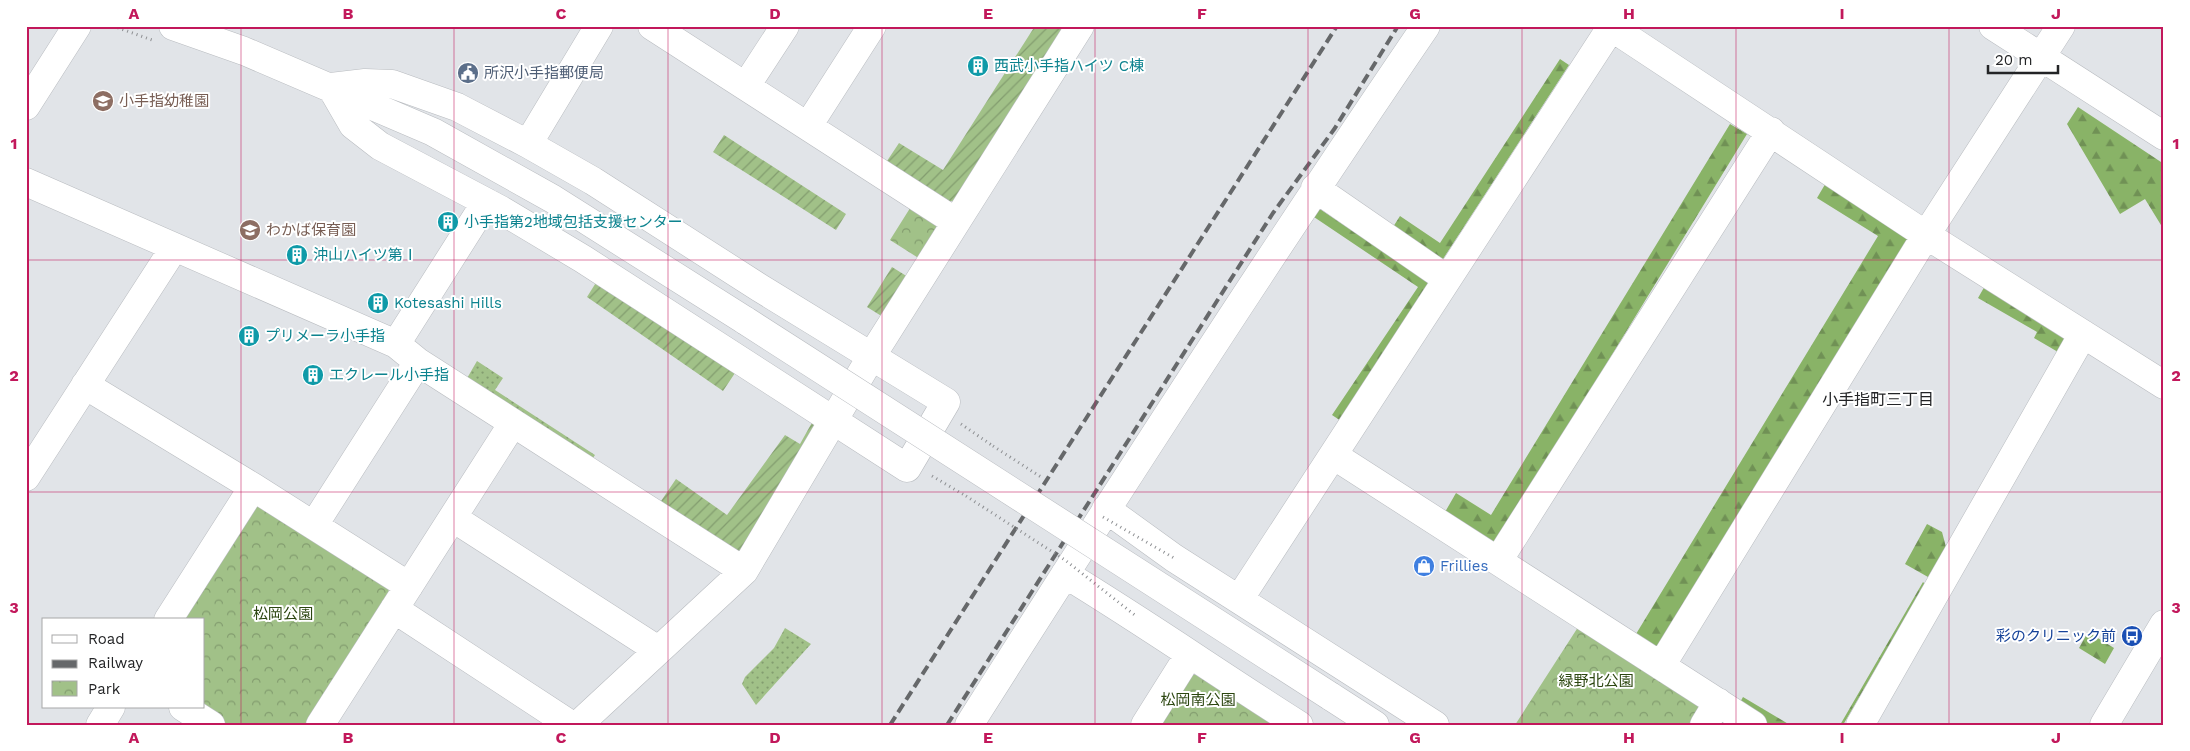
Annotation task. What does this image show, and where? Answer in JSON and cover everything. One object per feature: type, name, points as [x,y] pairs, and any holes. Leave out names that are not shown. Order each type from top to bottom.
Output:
[{"type":"street","points":[[26,106],[77,26]]},
{"type":"street","points":[[173,26],[244,51],[433,132],[553,199],[1375,725]]},
{"type":"street","points":[[528,144],[599,26]]},
{"type":"street","points":[[652,26],[956,222]]},
{"type":"street","points":[[746,86],[785,26]]},
{"type":"street","points":[[808,126],[872,26]]},
{"type":"street","points":[[578,725],[744,571],[871,357],[1080,26]]},
{"type":"street","points":[[969,725],[1065,574],[1101,511],[1315,188],[1426,26]]},
{"type":"street","points":[[1993,26],[2164,136]]},
{"type":"street","points":[[1661,666],[1926,235],[2061,26]]},
{"type":"street","points":[[1240,598],[1611,27],[1926,235],[2164,386]]},
{"type":"street","points":[[365,83],[392,84],[457,107],[528,144],[592,180],[871,357],[946,402],[942,411],[907,468],[582,259],[486,202],[380,146],[353,125],[331,87],[365,83]]},
{"type":"street","points":[[1498,561],[1771,131]]},
{"type":"street","points":[[26,182],[396,344],[418,362],[744,571]]},
{"type":"street","points":[[1315,188],[1447,279]]},
{"type":"street","points":[[396,344],[486,202]]},
{"type":"street","points":[[26,477],[174,248]]},
{"type":"street","points":[[1860,725],[2082,334]]},
{"type":"street","points":[[314,525],[418,362]]},
{"type":"street","points":[[86,385],[254,487],[409,586]]},
{"type":"street","points":[[320,725],[513,423]]},
{"type":"street","points":[[1333,455],[1661,666],[1711,714],[1753,725]]},
{"type":"street","points":[[169,618],[254,487]]},
{"type":"street","points":[[1101,511],[1240,598],[1435,725]]},
{"type":"street","points":[[453,518],[658,650]]},
{"type":"street","points":[[1065,574],[1136,616],[1189,655],[1299,725]]},
{"type":"street","points":[[394,609],[572,725]]},
{"type":"street","points":[[2104,725],[2164,624]]},
{"type":"street","points":[[1145,725],[1189,655]]},
{"type":"street","points":[[100,725],[110,708]]},
{"type":"street","points":[[185,708],[211,725]]},
{"type":"path","points":[[942,411],[993,446]]},
{"type":"path","points":[[910,464],[966,496],[1065,560],[1136,616]]},
{"type":"path","points":[[1101,511],[1174,558]]},
{"type":"green space","points":[[1035,26],[1068,26],[956,200],[945,203],[885,164],[899,143],[943,170]]},
{"type":"green space","points":[[1560,59],[1569,65],[1443,259],[1393,227],[1400,216],[1440,243]]},
{"type":"green space","points":[[2078,107],[2164,164],[2164,230],[2145,199],[2120,214],[2067,124]]},
{"type":"green space","points":[[1730,124],[1747,134],[1492,551],[1441,519],[1456,493],[1491,515]]},
{"type":"green space","points":[[724,135],[846,214],[836,230],[713,152]]},
{"type":"green space","points":[[1827,181],[1911,233],[1659,649],[1636,634],[1878,236],[1817,198]]},
{"type":"green space","points":[[912,205],[935,220],[937,231],[920,259],[890,240]]},
{"type":"green space","points":[[1317,207],[1432,284],[1341,421],[1332,415],[1418,287],[1311,215]]},
{"type":"green space","points":[[892,267],[908,277],[883,317],[867,307]]},
{"type":"green space","points":[[597,281],[737,370],[723,391],[587,297]]},
{"type":"green space","points":[[1986,284],[2070,331],[2058,352],[2034,338],[2037,332],[1978,298]]},
{"type":"green space","points":[[477,361],[503,378],[495,390],[595,455],[591,461],[466,380]]},
{"type":"green space","points":[[814,419],[816,428],[747,550],[734,553],[659,504],[676,479],[727,515],[785,435],[800,444]]},
{"type":"green space","name":"松岡公園","points":[[259,504],[387,585],[390,595],[307,725],[221,725],[205,708],[205,618],[177,618],[249,507]]},
{"type":"green space","points":[[1927,524],[1942,532],[1946,547],[1928,577],[1905,564]]},
{"type":"green space","points":[[1923,582],[1925,584],[1843,725],[1840,725]]},
{"type":"green space","name":"緑野北公園","points":[[1582,621],[1711,703],[1698,725],[1515,725]]},
{"type":"green space","points":[[785,628],[811,644],[756,705],[742,684],[745,677],[774,648]]},
{"type":"green space","points":[[2088,632],[2114,648],[2105,664],[2079,648]]},
{"type":"green space","name":"松岡南公園","points":[[1191,667],[1282,725],[1152,725]]},
{"type":"green space","points":[[1743,697],[1790,725],[1769,725],[1738,706]]},
{"type":"railway","points":[[890,725],[1337,26]]},
{"type":"railway","points":[[947,725],[1273,213],[1335,128],[1398,26]]},
{"type":"place","name":"西武小手指ハイツ C棟","points":[[978,66]]},
{"type":"place","name":"所沢小手指郵便局","points":[[468,73]]},
{"type":"place","name":"小手指幼稚園","points":[[103,101]]},
{"type":"place","name":"小手指第2地域包括支援センター","points":[[448,222]]},
{"type":"place","name":"わかば保育園","points":[[250,230]]},
{"type":"place","name":"沖山ハイツ第Ⅰ","points":[[297,255]]},
{"type":"place","name":"Kotesashi Hills","points":[[378,303]]},
{"type":"place","name":"プリメーラ小手指","points":[[249,336]]},
{"type":"place","name":"エクレール小手指","points":[[313,375]]},
{"type":"place","name":"Frillies","points":[[1424,566]]},
{"type":"place","name":"彩のクリニック前","points":[[2132,636]]},
{"type":"district","name":"小手指町三丁目","points":[[1878,399]]}]
